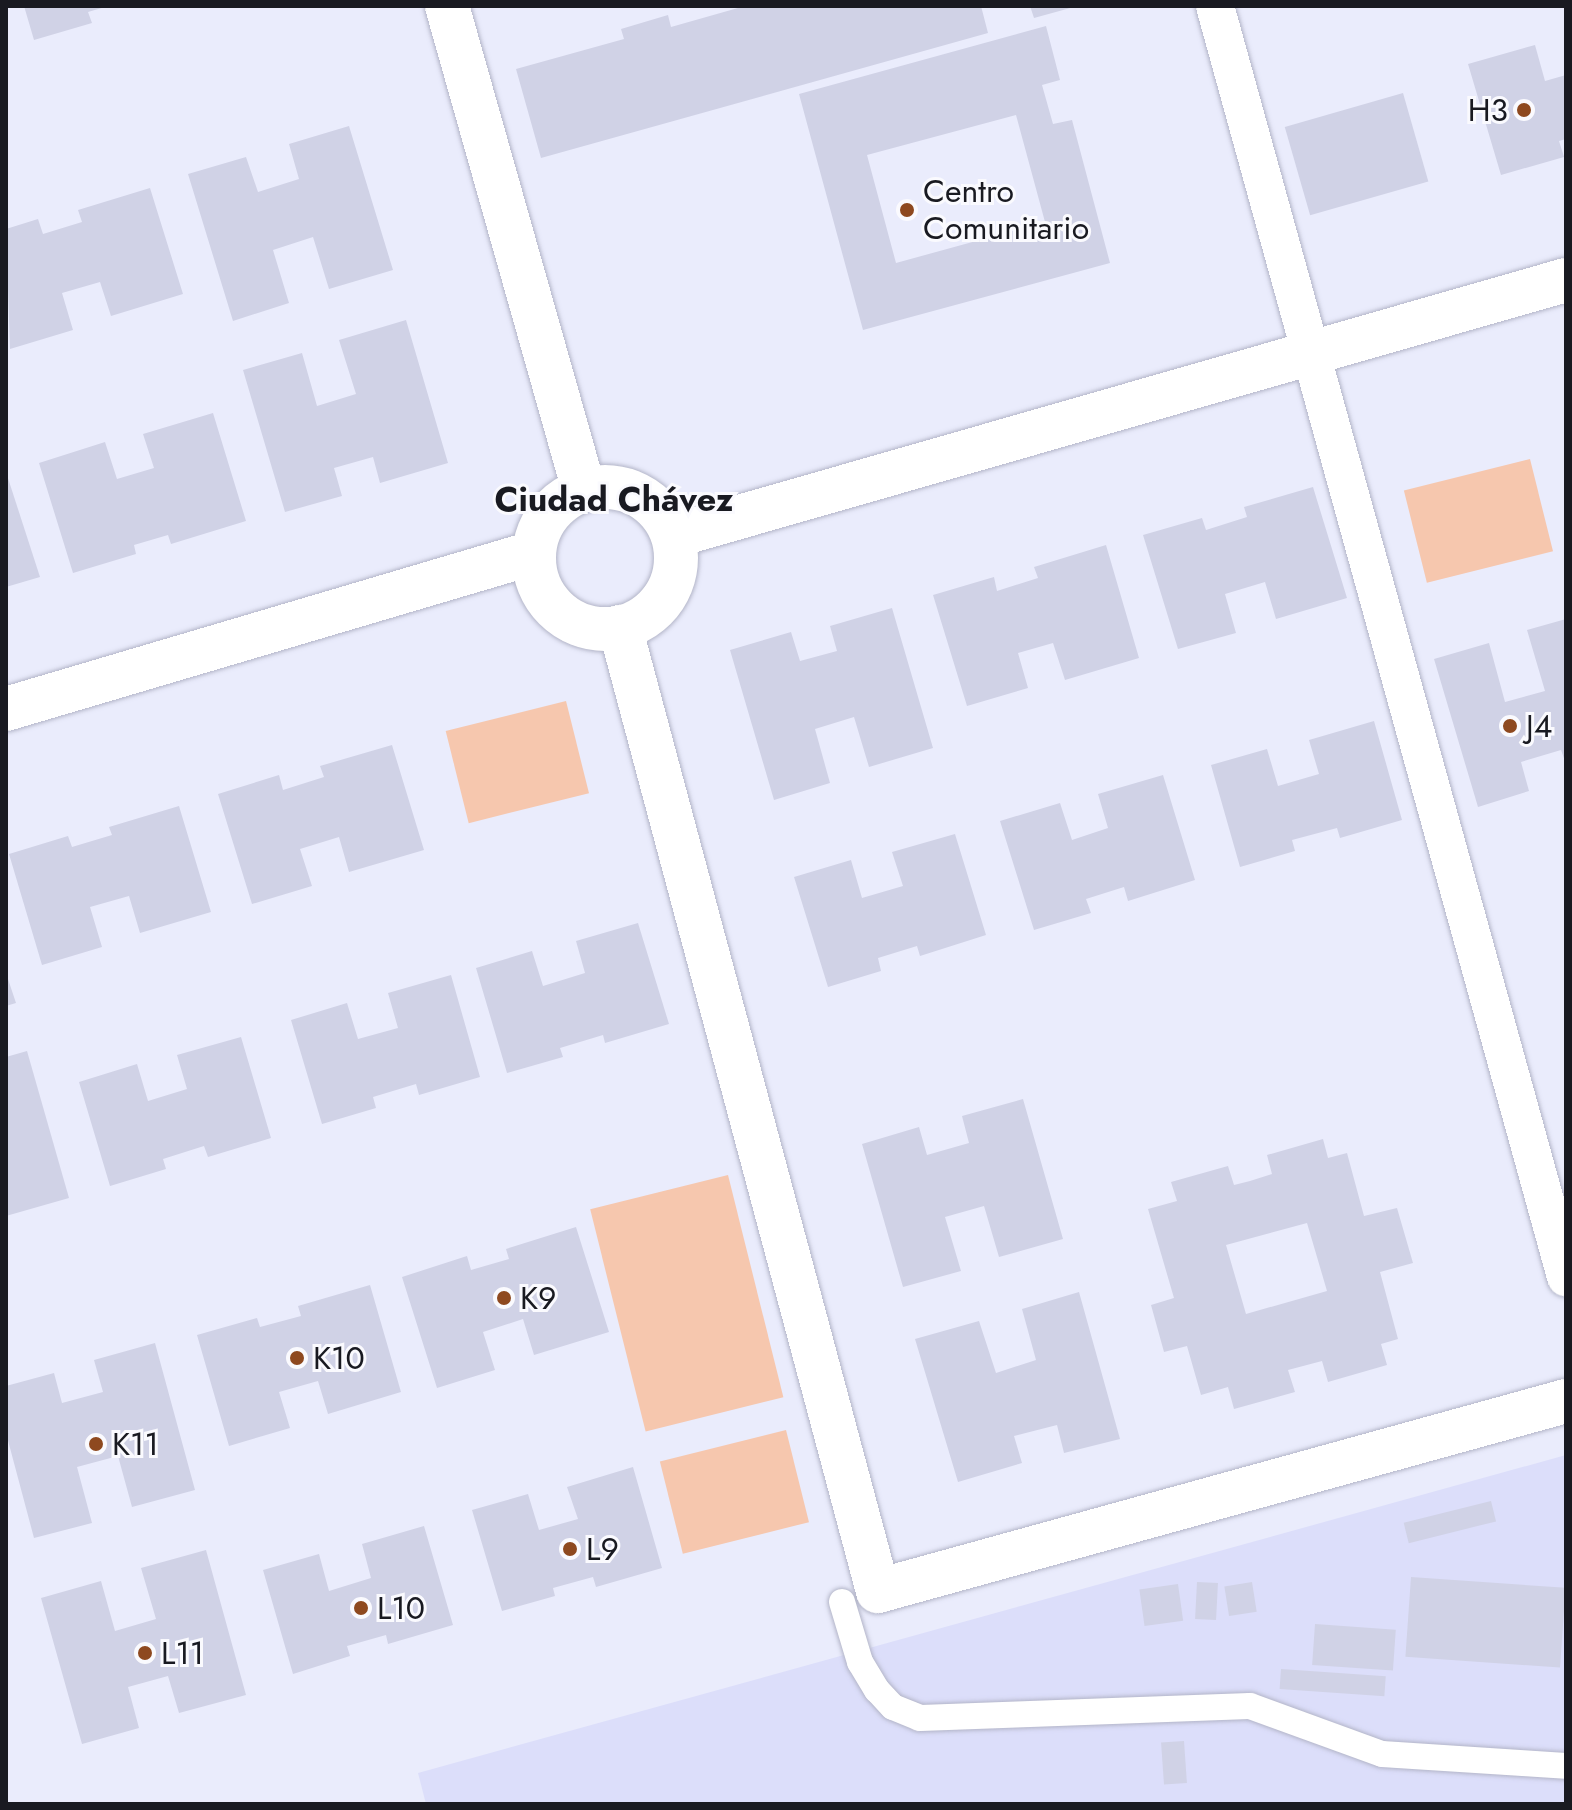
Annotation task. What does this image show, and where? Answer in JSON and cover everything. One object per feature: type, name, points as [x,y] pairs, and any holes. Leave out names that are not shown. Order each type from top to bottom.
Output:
[{"type":"street","points":[[447,6],[584,490]]},
{"type":"street","points":[[1215,6],[1566,1277]]},
{"type":"street","points":[[673,536],[1311,350],[1566,280]]},
{"type":"street","points":[[612,487],[638,494],[660,512],[673,536],[676,565],[667,593],[638,620],[620,627],[593,628],[559,611],[536,579],[533,553],[555,507],[584,490],[612,487]]},
{"type":"street","points":[[6,709],[533,553]]},
{"type":"street","points":[[620,627],[878,1591],[1566,1401]]},
{"type":"lane","points":[[842,1602],[860,1662],[877,1690],[893,1707],[920,1718],[1250,1706],[1382,1754],[1566,1766]]},
{"type":"shaded area","points":[[1530,459],[1553,551],[1427,583],[1404,490]]},
{"type":"shaded area","points":[[566,701],[589,793],[469,823],[446,731]]},
{"type":"shaded area","points":[[728,1175],[783,1397],[646,1432],[590,1209]]},
{"type":"shaded area","points":[[786,1430],[809,1522],[683,1554],[660,1461]]},
{"type":"shaded area","points":[[1566,1455],[1566,1804],[426,1804],[418,1773]]},
{"type":"building","points":[[24,6],[105,7],[88,12],[92,23],[34,40]]},
{"type":"building","points":[[745,6],[981,6],[988,33],[541,158],[516,69],[624,39],[621,29],[668,15],[671,27]]},
{"type":"building","points":[[1030,6],[1074,6],[1074,7],[1034,18]]},
{"type":"building","points":[[1046,26],[1060,80],[1042,85],[1053,124],[1072,120],[1110,263],[863,330],[799,94]],"holes":[[[1016,115],[1045,222],[896,263],[867,155]]]},
{"type":"building","name":"H3","points":[[1535,45],[1545,81],[1566,75],[1566,139],[1559,141],[1564,157],[1501,175],[1468,64]]},
{"type":"building","points":[[1403,93],[1428,181],[1310,215],[1285,127]]},
{"type":"building","points":[[349,126],[393,270],[329,289],[313,237],[273,250],[289,303],[233,321],[188,174],[246,157],[258,192],[299,179],[289,144]]},
{"type":"building","points":[[150,188],[183,294],[111,316],[100,282],[62,293],[73,330],[10,349],[6,229],[38,219],[43,234],[82,222],[78,210]]},
{"type":"building","points":[[406,320],[448,463],[380,483],[373,457],[334,468],[342,496],[285,512],[243,370],[302,353],[317,406],[356,394],[339,340]]},
{"type":"building","points":[[213,413],[246,521],[171,544],[168,535],[134,545],[136,554],[73,573],[39,463],[105,442],[117,479],[154,468],[143,434]]},
{"type":"building","points":[[6,472],[40,577],[6,587]]},
{"type":"building","points":[[1313,487],[1347,598],[1276,619],[1265,582],[1225,594],[1236,633],[1178,649],[1143,535],[1202,518],[1206,530],[1247,517],[1244,507]]},
{"type":"building","points":[[1106,545],[1139,658],[1065,680],[1053,643],[1018,653],[1028,688],[967,706],[933,595],[994,577],[997,591],[1038,578],[1034,567]]},
{"type":"building","points":[[892,608],[933,748],[869,767],[854,717],[815,729],[830,783],[774,800],[730,650],[791,632],[800,661],[837,651],[830,626]]},
{"type":"building","name":"J4","points":[[1566,619],[1566,764],[1561,750],[1521,762],[1529,791],[1478,807],[1434,659],[1489,643],[1505,702],[1545,691],[1527,630]]},
{"type":"building","points":[[1374,721],[1402,820],[1340,838],[1337,828],[1292,840],[1295,851],[1240,867],[1211,765],[1267,749],[1278,786],[1319,774],[1309,740]]},
{"type":"building","points":[[392,745],[424,850],[349,872],[339,837],[300,849],[312,886],[252,904],[218,794],[279,775],[283,790],[324,777],[320,766]]},
{"type":"building","points":[[1163,775],[1195,880],[1128,901],[1124,887],[1086,899],[1091,913],[1034,930],[1000,821],[1060,803],[1072,840],[1108,828],[1098,794]]},
{"type":"building","points":[[179,806],[211,912],[140,933],[129,896],[90,907],[102,947],[42,965],[9,854],[68,836],[72,847],[112,835],[109,827]]},
{"type":"building","points":[[955,834],[986,935],[920,956],[917,946],[878,958],[881,971],[828,987],[794,877],[851,860],[862,898],[903,886],[892,852]]},
{"type":"building","points":[[638,923],[669,1024],[605,1043],[603,1035],[560,1048],[563,1057],[507,1073],[476,968],[532,951],[543,986],[585,973],[576,941]]},
{"type":"building","points":[[6,973],[16,1003],[6,1006]]},
{"type":"building","points":[[451,975],[480,1077],[419,1095],[416,1084],[373,1097],[376,1108],[322,1124],[291,1020],[347,1003],[358,1039],[398,1028],[388,993]]},
{"type":"building","points":[[241,1037],[271,1138],[208,1157],[204,1146],[163,1159],[166,1169],[110,1186],[79,1082],[137,1064],[148,1101],[187,1089],[177,1055]]},
{"type":"building","points":[[27,1051],[69,1198],[6,1216],[6,1057]]},
{"type":"building","points":[[1023,1099],[1063,1239],[999,1257],[984,1206],[945,1217],[961,1271],[903,1287],[862,1144],[919,1127],[927,1155],[969,1143],[962,1116]]},
{"type":"building","points":[[1323,1139],[1328,1158],[1347,1153],[1364,1216],[1397,1208],[1413,1263],[1380,1272],[1398,1339],[1381,1344],[1387,1365],[1328,1382],[1322,1361],[1288,1370],[1295,1392],[1234,1409],[1228,1387],[1201,1395],[1187,1346],[1164,1352],[1151,1305],[1174,1298],[1148,1209],[1177,1201],[1171,1182],[1228,1166],[1234,1185],[1272,1174],[1267,1155]],"holes":[[[1307,1223],[1327,1291],[1246,1314],[1226,1245]]]},
{"type":"building","name":"K9","points":[[576,1227],[609,1332],[534,1355],[523,1319],[483,1332],[495,1370],[437,1388],[402,1277],[467,1256],[471,1270],[509,1259],[506,1249]]},
{"type":"building","name":"K10","points":[[370,1285],[401,1392],[328,1414],[318,1381],[279,1392],[290,1428],[229,1446],[197,1335],[257,1318],[260,1327],[301,1316],[298,1306]]},
{"type":"building","points":[[1079,1292],[1120,1439],[1064,1453],[1057,1425],[1014,1436],[1022,1463],[958,1482],[915,1339],[979,1321],[996,1373],[1036,1360],[1022,1309]]},
{"type":"building","name":"K11","points":[[155,1343],[195,1490],[132,1507],[118,1456],[77,1467],[92,1523],[34,1538],[6,1433],[6,1386],[54,1373],[62,1403],[103,1392],[94,1360]]},
{"type":"building","name":"L9","points":[[633,1467],[662,1568],[596,1587],[593,1577],[553,1588],[555,1596],[502,1611],[472,1510],[528,1494],[539,1530],[578,1519],[567,1487]]},
{"type":"building","points":[[1491,1501],[1496,1521],[1409,1543],[1404,1523]]},
{"type":"building","name":"L10","points":[[424,1526],[453,1625],[388,1644],[386,1635],[347,1646],[350,1656],[293,1674],[263,1570],[319,1554],[329,1591],[371,1578],[362,1544]]},
{"type":"building","name":"L11","points":[[206,1550],[246,1695],[179,1713],[168,1676],[128,1687],[139,1728],[82,1744],[41,1598],[101,1581],[115,1631],[156,1619],[141,1568]]},
{"type":"building","points":[[1411,1577],[1566,1588],[1560,1668],[1405,1657]]},
{"type":"building","points":[[1197,1582],[1218,1583],[1216,1620],[1195,1619]]},
{"type":"building","points":[[1252,1582],[1257,1612],[1229,1616],[1224,1586]]},
{"type":"building","points":[[1178,1584],[1183,1621],[1145,1626],[1139,1589]]},
{"type":"building","points":[[1315,1624],[1396,1630],[1393,1671],[1312,1665]]},
{"type":"building","points":[[1281,1669],[1386,1676],[1384,1696],[1280,1689]]},
{"type":"building","points":[[1184,1741],[1187,1783],[1164,1785],[1161,1743]]},
{"type":"place","name":"H3","points":[[1524,110]]},
{"type":"place","name":"Centro Comunitario","points":[[907,210]]},
{"type":"place","name":"J4","points":[[1510,726]]},
{"type":"place","name":"K9","points":[[504,1298]]},
{"type":"place","name":"K10","points":[[297,1358]]},
{"type":"place","name":"K11","points":[[96,1444]]},
{"type":"place","name":"L9","points":[[570,1549]]},
{"type":"place","name":"L10","points":[[361,1608]]},
{"type":"place","name":"L11","points":[[145,1653]]},
{"type":"district","name":"Ciudad Chávez","points":[[614,500]]}]
